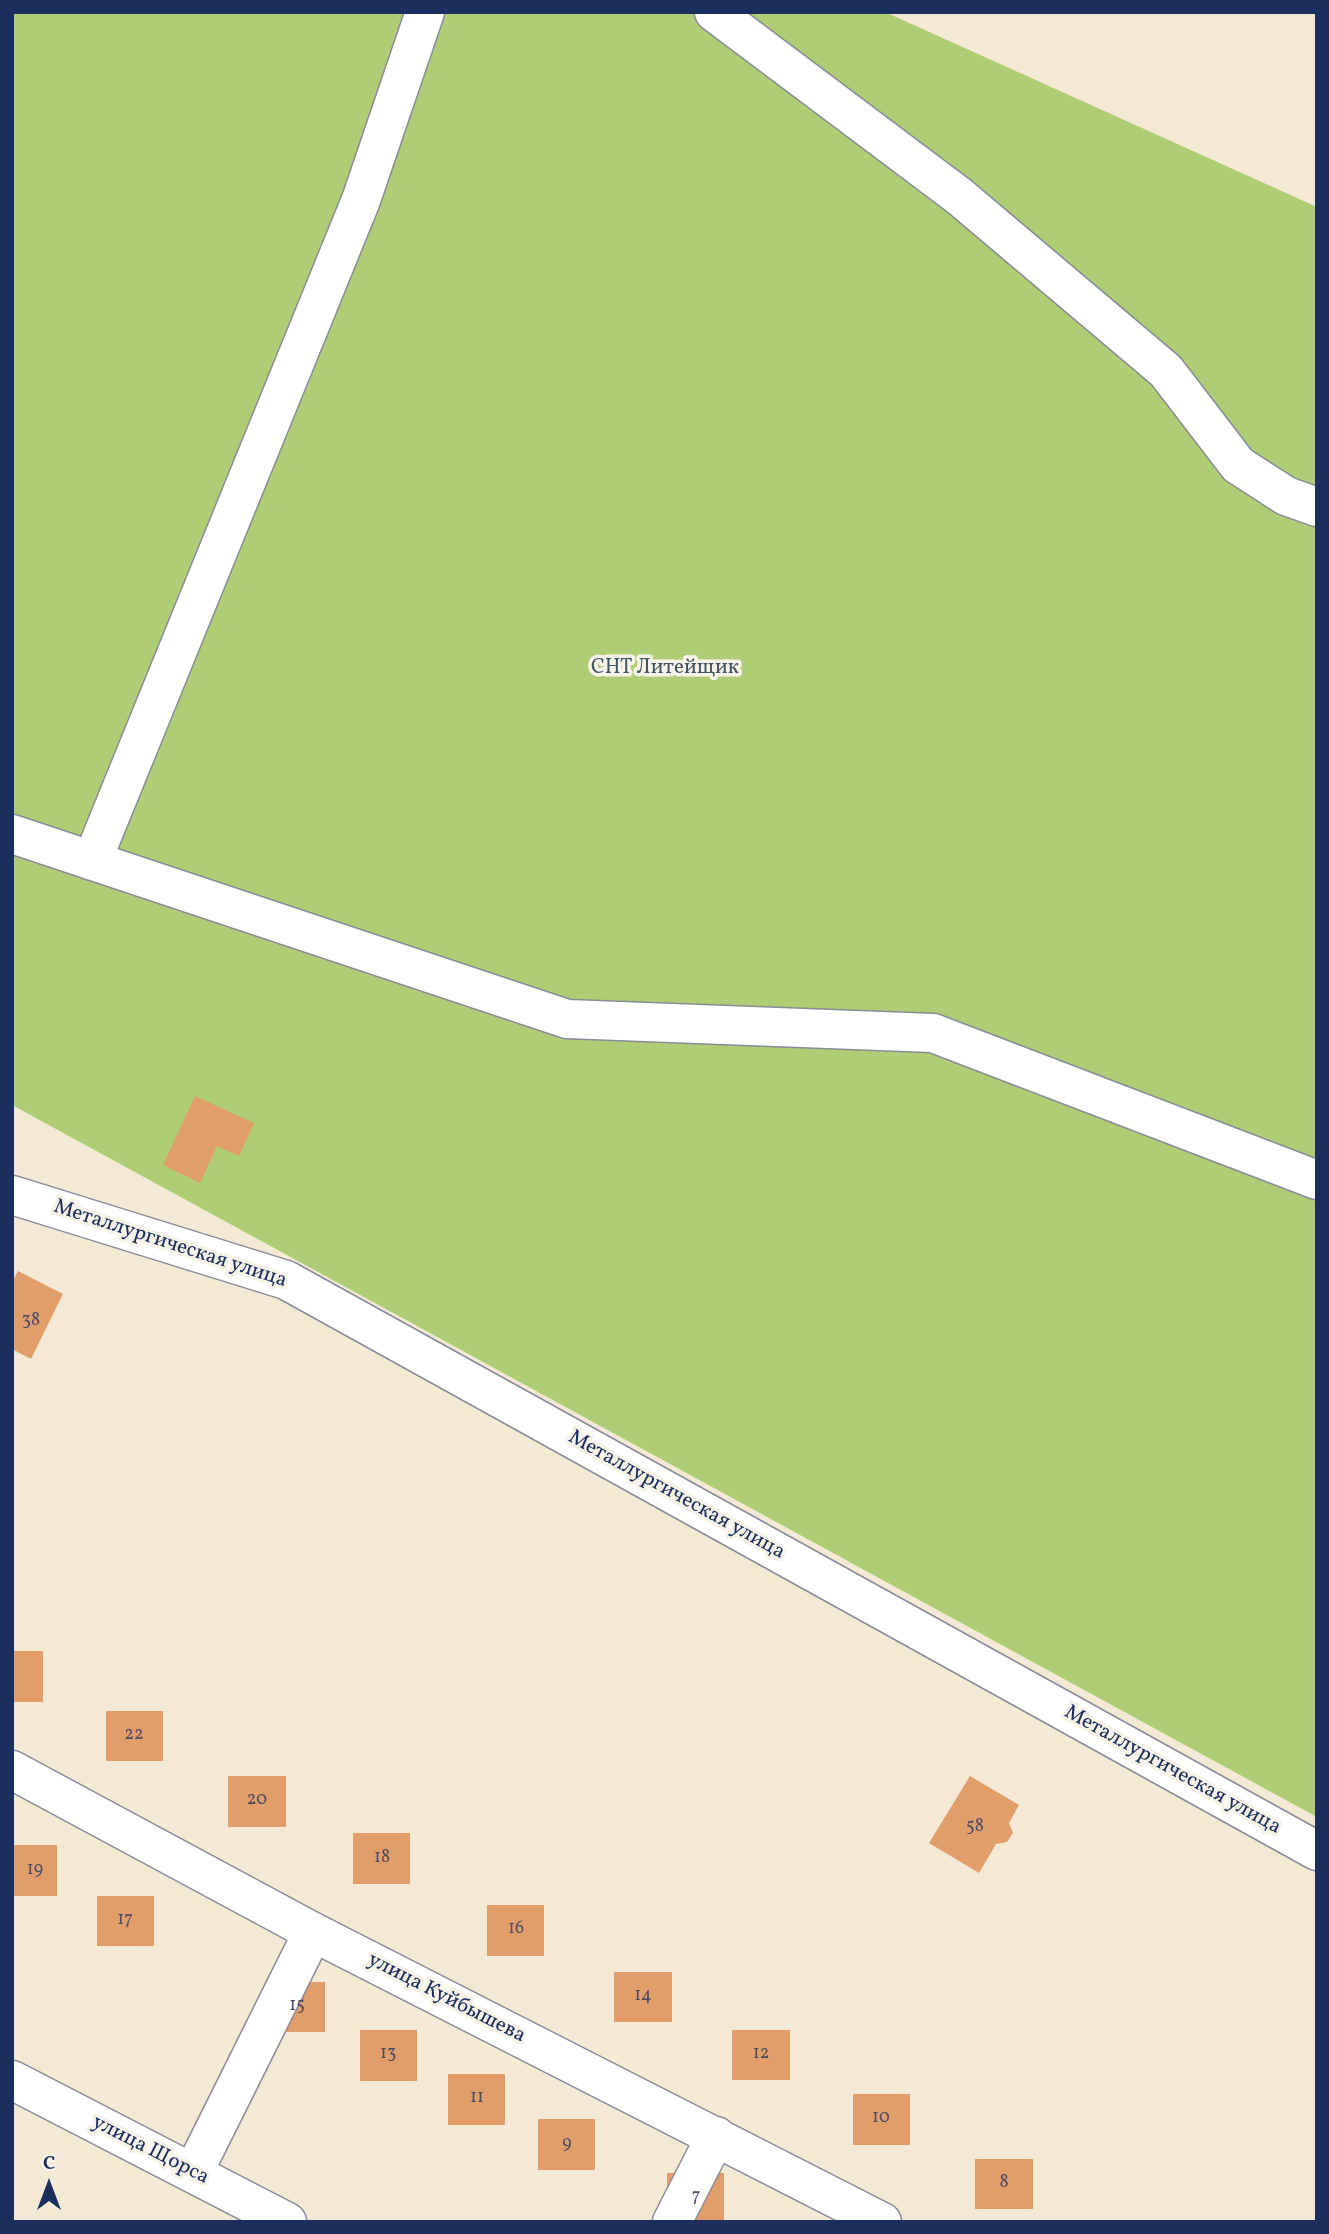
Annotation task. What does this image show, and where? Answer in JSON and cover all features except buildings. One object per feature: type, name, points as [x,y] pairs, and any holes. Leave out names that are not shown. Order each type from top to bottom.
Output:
[{"type":"street","points":[[92,860],[361,201],[425,12]]},
{"type":"street","points":[[714,12],[959,197],[1167,371],[1238,465],[1286,496],[1317,507]]},
{"type":"street","points":[[12,834],[567,1019],[933,1033],[1317,1180]]},
{"type":"street","name":"Металлургическая улица","points":[[12,1195],[286,1280],[1317,1851]]},
{"type":"street","name":"улица Куйбышева","points":[[12,1770],[313,1932],[882,2222]]},
{"type":"street","points":[[193,2173],[313,1932]]},
{"type":"street","name":"улица Щорса","points":[[12,2080],[287,2222]]},
{"type":"street","points":[[672,2222],[716,2136]]},
{"type":"green space","name":"СНТ Литейщик","points":[[12,12],[885,12],[1317,207],[1317,1817],[12,1105]]}]
